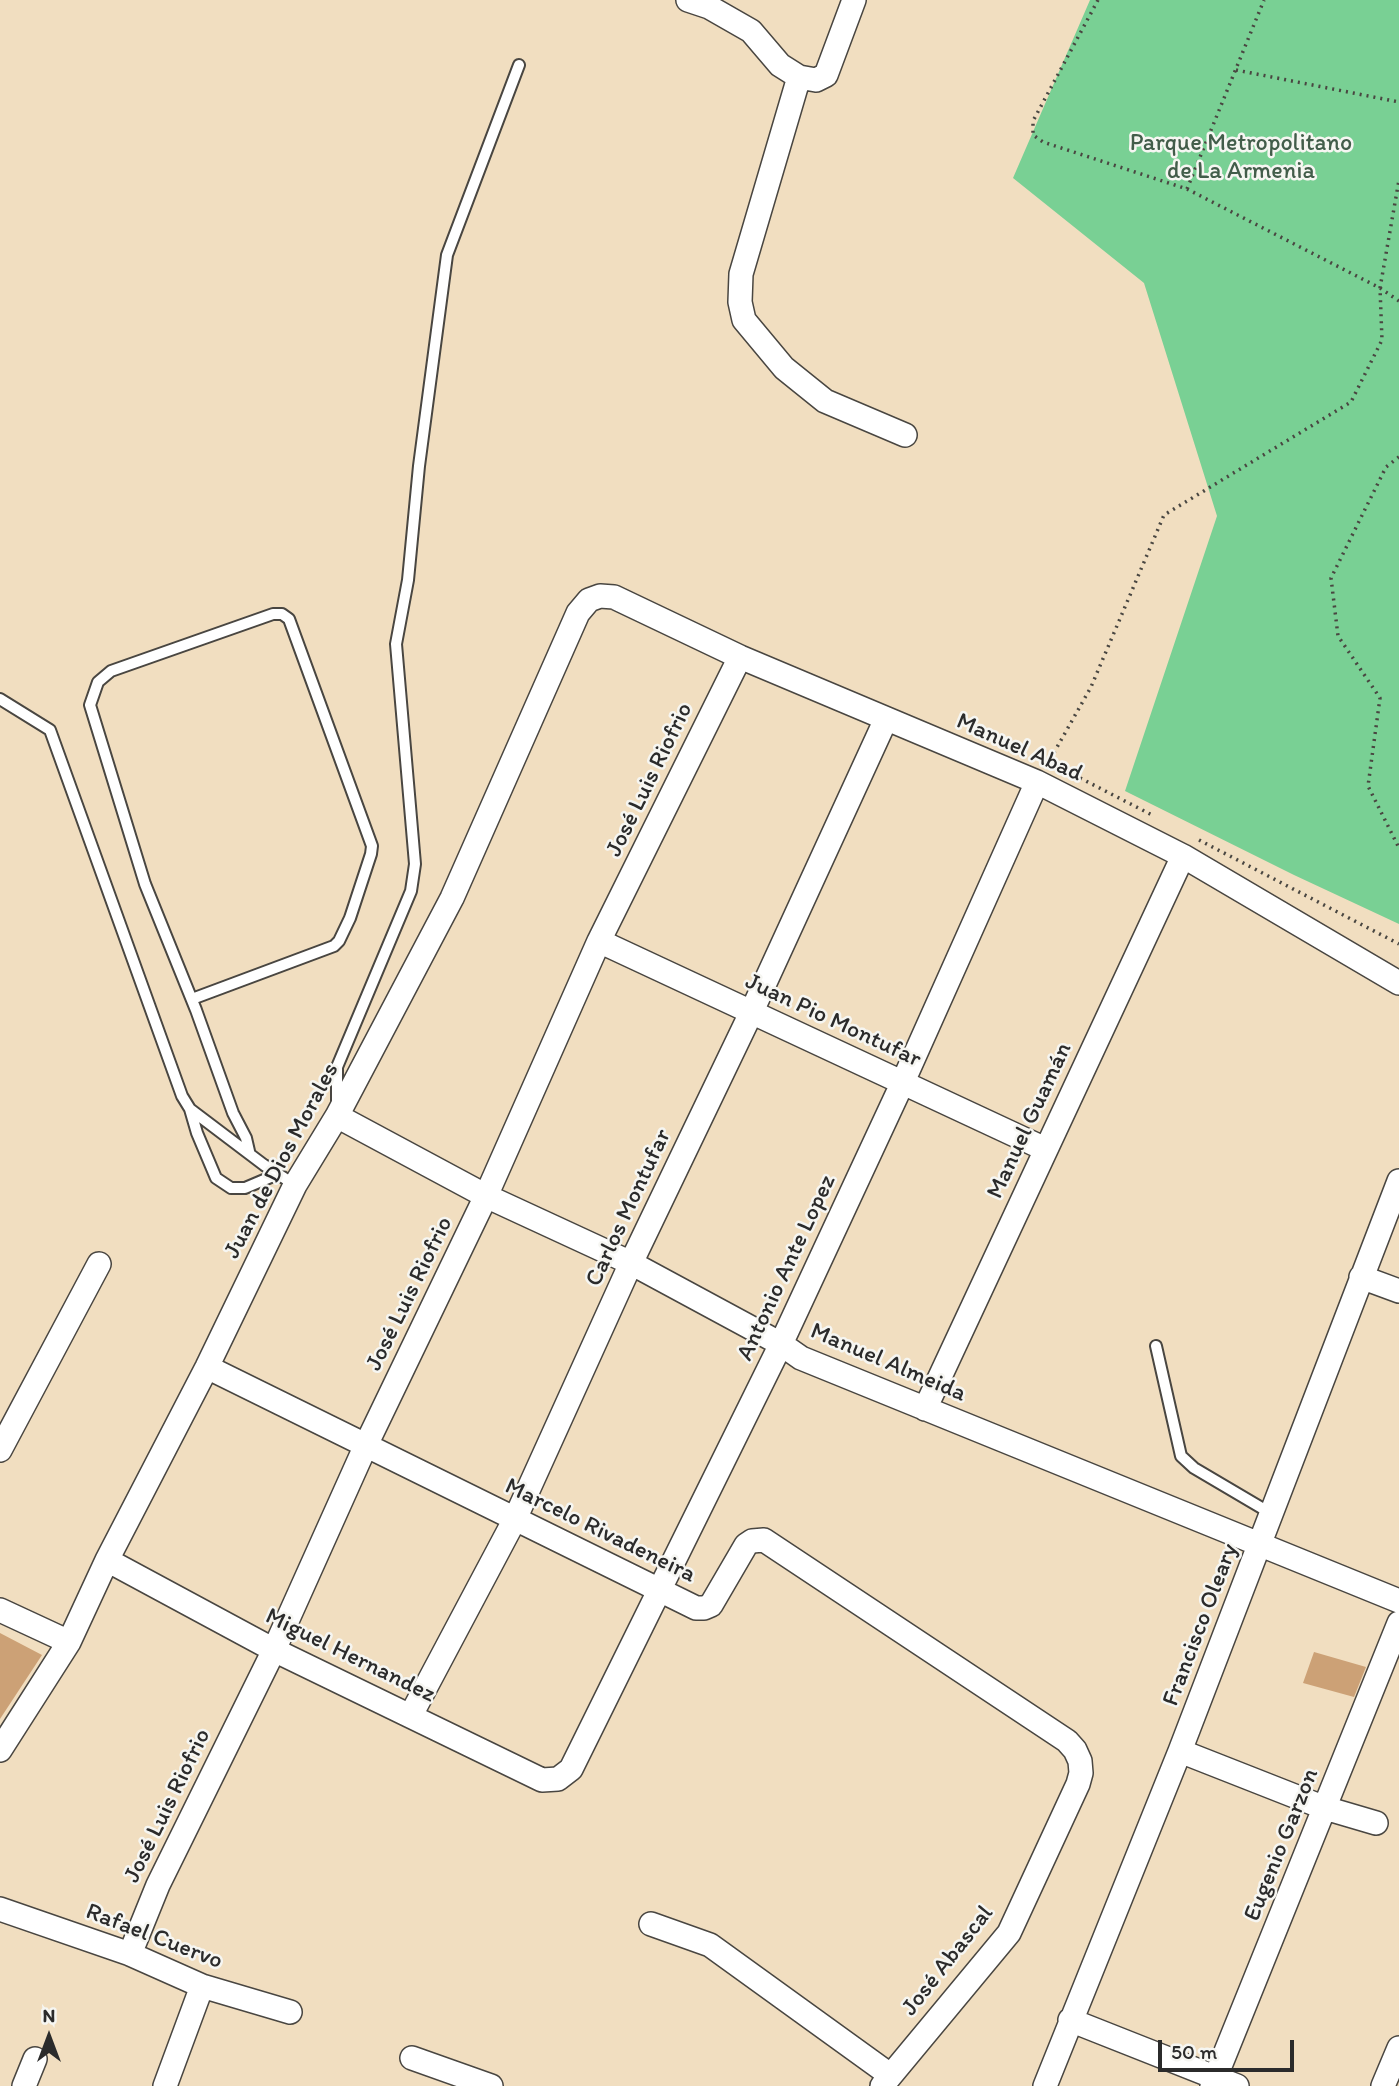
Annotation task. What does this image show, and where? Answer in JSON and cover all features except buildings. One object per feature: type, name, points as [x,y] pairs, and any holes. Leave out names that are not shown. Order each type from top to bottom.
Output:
[{"type":"street","points":[[688,0],[709,7],[751,31],[780,65],[799,77],[816,80],[826,75],[853,0]]},
{"type":"street","points":[[799,77],[741,274],[740,302],[744,320],[783,368],[825,401],[905,435]]},
{"type":"street","name":"Juan de Dios Morales","points":[[0,1749],[69,1642],[107,1560],[207,1367],[286,1179],[337,1116],[452,898],[578,613],[589,600],[600,596]]},
{"type":"street","name":"Manuel Abad","points":[[600,596],[614,597],[740,657],[1189,847],[1399,983]]},
{"type":"street","name":"José Luis Riofrio","points":[[130,1954],[158,1885],[275,1650],[366,1445],[486,1196],[599,940],[740,657]]},
{"type":"street","name":"Carlos Montufar","points":[[411,1715],[515,1519],[631,1263],[752,1011],[886,719]]},
{"type":"street","name":"Antonio Ante Lopez","points":[[571,1769],[781,1344],[902,1084],[1037,782]]},
{"type":"street","name":"Manuel Guamán","points":[[925,1409],[1189,847]]},
{"type":"street","name":"Juan Pio Montufar","points":[[599,940],[1045,1149]]},
{"type":"street","name":"Manuel Almeida","points":[[337,1116],[486,1196],[631,1263],[781,1344],[801,1358],[1399,1601]]},
{"type":"street","name":"Francisco Oleary","points":[[1045,2086],[1261,1545],[1399,1181]]},
{"type":"street","points":[[0,1450],[99,1264]]},
{"type":"street","points":[[1362,1277],[1399,1291]]},
{"type":"street","name":"Marcelo Rivadeneira","points":[[207,1367],[696,1608],[711,1605],[746,1545],[752,1541],[764,1540],[1067,1741],[1080,1761],[1078,1784]]},
{"type":"street","name":"Miguel Hernandez","points":[[107,1560],[275,1650],[542,1780],[558,1779],[571,1769]]},
{"type":"street","points":[[0,1610],[69,1642]]},
{"type":"street","name":"Eugenio Garzon","points":[[1213,2082],[1399,1623]]},
{"type":"street","points":[[1180,1751],[1325,1808],[1376,1823]]},
{"type":"street","name":"José Abascal","points":[[886,2081],[1009,1933],[1078,1784]]},
{"type":"street","name":"Rafael Cuervo","points":[[0,1909],[130,1954],[202,1986],[290,2012]]},
{"type":"street","points":[[651,1924],[710,1945],[886,2081]]},
{"type":"street","points":[[165,2086],[202,1986]]},
{"type":"street","points":[[1070,2020],[1213,2082],[1237,2086]]},
{"type":"street","points":[[1383,2086],[1397,2055]]},
{"type":"street","points":[[412,2058],[491,2086]]},
{"type":"street","points":[[24,2086],[35,2059]]},
{"type":"lane","points":[[337,1116],[337,1067],[411,891],[415,864],[396,644],[408,580],[419,466],[447,255],[519,65]]},
{"type":"lane","points":[[192,999],[334,946],[350,918],[371,854],[372,846],[289,619],[282,614],[273,614],[111,671],[98,682],[91,696],[92,716],[145,884],[249,1151]]},
{"type":"lane","points":[[0,699],[50,730],[182,1096],[190,1109],[216,1178],[231,1188],[245,1188],[286,1179]]},
{"type":"lane","points":[[190,1109],[286,1179]]},
{"type":"lane","points":[[1156,1346],[1181,1456],[1194,1468],[1272,1514]]},
{"type":"path","points":[[1098,0],[1033,121],[1033,135],[1043,142],[1187,189],[1380,288],[1399,301]]},
{"type":"path","points":[[1187,189],[1265,0]]},
{"type":"path","points":[[1236,70],[1399,102]]},
{"type":"path","points":[[1037,782],[1091,687],[1164,515],[1351,402],[1382,340],[1380,288],[1399,180]]},
{"type":"path","points":[[1399,457],[1386,467],[1331,578],[1338,636],[1380,698],[1368,786],[1399,848]]},
{"type":"path","points":[[1049,762],[1158,818]]},
{"type":"path","points":[[1189,847],[1399,944]]},
{"type":"green space","name":"Parque Metropolitano de La Armenia","points":[[1090,0],[1399,0],[1399,924],[1125,791],[1217,516],[1144,283],[1013,178]]}]
